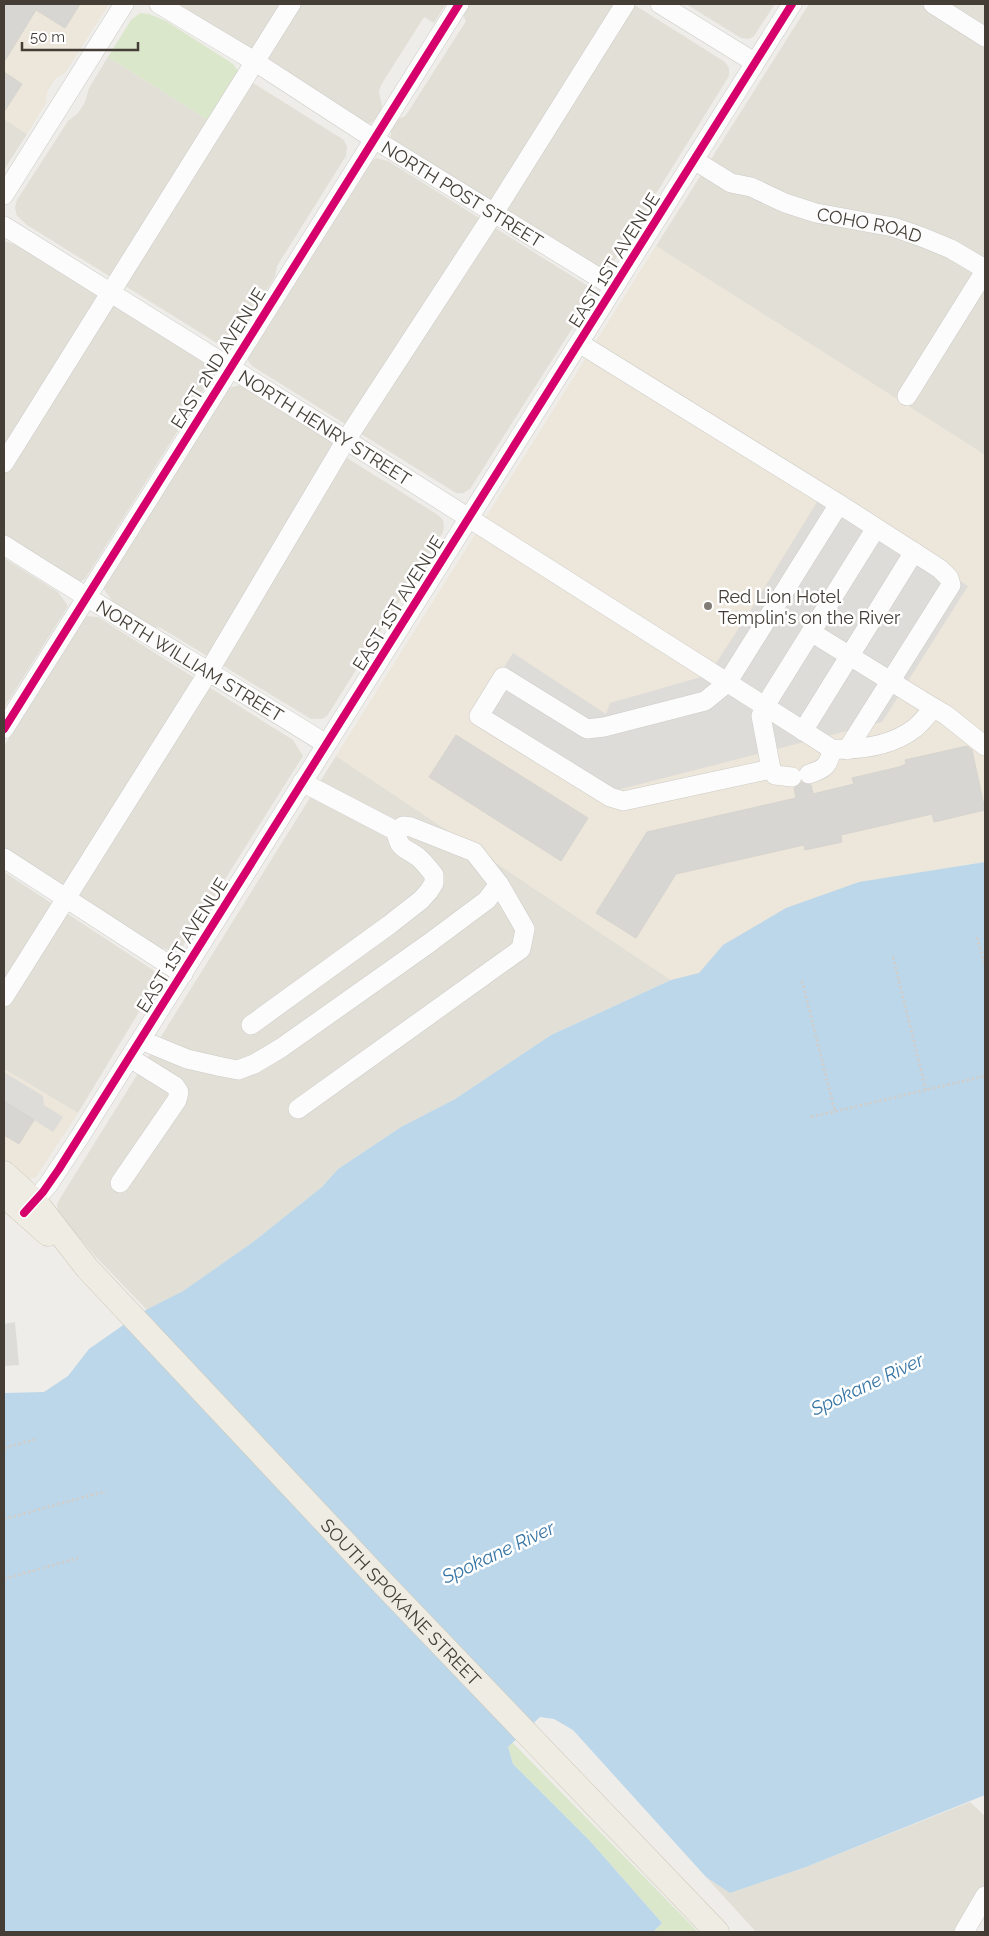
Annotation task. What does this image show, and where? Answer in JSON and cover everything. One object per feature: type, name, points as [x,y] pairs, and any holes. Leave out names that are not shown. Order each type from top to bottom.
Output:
[{"type":"main road","points":[[4,1173],[29,1207]]},
{"type":"main road","points":[[4,1195],[29,1207]]},
{"type":"main road","name":"SOUTH SPOKANE STREET","points":[[29,1207],[384,1584],[717,1932]]},
{"type":"street","points":[[4,195],[124,4]]},
{"type":"street","name":"NORTH POST STREET","points":[[159,4],[254,61],[374,140],[614,287]]},
{"type":"street","points":[[4,463],[290,4]]},
{"type":"street","name":"EAST 2ND AVENUE","points":[[4,729],[458,4]]},
{"type":"street","points":[[4,997],[210,671],[346,440],[494,213],[625,4]]},
{"type":"street","points":[[660,4],[754,62]]},
{"type":"street","name":"EAST 1ST AVENUE","points":[[29,1207],[59,1169],[130,1058],[792,4]]},
{"type":"street","points":[[933,4],[985,37]]},
{"type":"street","name":"COHO ROAD","points":[[697,156],[731,183],[751,187],[786,203],[816,213],[893,227],[951,249],[985,270]]},
{"type":"street","name":"NORTH HENRY STREET","points":[[4,226],[346,440],[803,731],[840,750]]},
{"type":"street","points":[[906,396],[985,270]]},
{"type":"street","points":[[579,343],[839,504],[940,569],[949,578],[951,585],[890,681],[840,750],[820,771],[801,776],[775,775],[771,769],[761,716],[765,706],[876,528]]},
{"type":"street","points":[[771,769],[623,801],[610,797],[479,716],[503,677],[587,729],[604,727],[705,701],[727,683],[839,504]]},
{"type":"street","name":"NORTH WILLIAM STREET","points":[[4,545],[85,597],[210,671],[326,744]]},
{"type":"street","points":[[803,731],[914,552]]},
{"type":"street","points":[[811,632],[946,714],[985,746]]},
{"type":"street","points":[[840,750],[890,742],[914,728],[934,708]]},
{"type":"street","points":[[302,782],[396,831]]},
{"type":"street","points":[[298,1109],[521,948],[525,929],[499,884],[474,852],[411,827],[403,826],[396,831]]},
{"type":"street","points":[[250,1025],[389,925],[429,891],[434,883],[434,875],[418,858],[401,847],[396,831]]},
{"type":"street","points":[[4,858],[183,974]]},
{"type":"street","points":[[140,1040],[187,1059],[222,1067],[238,1070],[254,1064],[281,1048],[428,944],[487,900],[499,884]]},
{"type":"street","points":[[120,1183],[177,1100],[179,1092],[175,1086],[130,1058]]},
{"type":"street","points":[[964,1932],[985,1896]]},
{"type":"path","points":[[978,937],[985,967]]},
{"type":"path","points":[[893,957],[926,1090]]},
{"type":"path","points":[[802,981],[835,1112]]},
{"type":"path","points":[[811,1117],[985,1076]]},
{"type":"path","points":[[4,1448],[36,1439]]},
{"type":"path","points":[[4,1519],[106,1491]]},
{"type":"path","points":[[4,1578],[78,1558]]},
{"type":"shaded area","points":[[4,4],[109,4],[65,73],[56,78],[47,92],[46,103],[27,134],[4,119]]},
{"type":"shaded area","points":[[179,4],[446,4],[434,23],[424,17],[381,85],[379,92],[382,106],[381,112],[371,123],[364,124],[340,105]]},
{"type":"shaded area","points":[[470,4],[633,4],[725,62],[729,68],[729,76],[610,268],[606,271],[500,209],[419,155],[391,140],[391,126],[395,120],[405,116],[408,112],[466,21],[463,15]]},
{"type":"shaded area","points":[[686,4],[775,4],[754,36],[749,39],[741,38]]},
{"type":"shaded area","points":[[809,4],[985,4],[985,455],[656,246]]},
{"type":"shaded area","points":[[108,57],[213,123],[242,76],[344,140],[347,147],[346,156],[277,266],[275,277],[233,343],[220,345],[27,225],[17,216],[15,208],[17,200],[68,121],[78,113],[85,102],[89,88]]},
{"type":"shaded area","points":[[4,119],[27,134],[4,170]]},
{"type":"shaded area","points":[[376,158],[388,161],[588,286],[592,291],[593,296],[470,489],[463,493],[456,493],[252,366],[248,361],[248,357],[368,164]]},
{"type":"shaded area","points":[[4,241],[16,245],[208,362],[212,368],[212,376],[85,579],[81,581],[75,580],[4,534]]},
{"type":"shaded area","name":"Red Lion Hotel Templin's on the River","points":[[656,246],[985,455],[985,862],[962,865],[708,963],[699,973],[671,980],[336,756]]},
{"type":"shaded area","points":[[241,385],[331,441],[333,447],[344,456],[443,520],[443,532],[327,716],[322,719],[311,719],[161,628],[149,626],[116,606],[103,588],[228,388]]},
{"type":"shaded area","points":[[820,497],[968,586],[882,722],[598,795],[471,720],[513,653],[606,714],[610,703],[708,675],[747,616]]},
{"type":"shaded area","points":[[4,558],[58,592],[68,606],[4,708]]},
{"type":"shaded area","points":[[85,616],[98,617],[293,740],[303,756],[181,949],[172,951],[158,947],[4,847],[4,746]]},
{"type":"shaded area","points":[[336,756],[671,980],[551,1035],[455,1099],[401,1127],[338,1169],[322,1187],[253,1242],[183,1291],[147,1310],[97,1258],[58,1213],[57,1205]]},
{"type":"shaded area","points":[[4,872],[158,975],[157,982],[78,1113],[4,1069]]},
{"type":"shaded area","points":[[4,1069],[78,1113],[36,1177],[25,1180],[4,1168]]},
{"type":"shaded area","points":[[4,1072],[43,1096],[44,1105],[63,1117],[53,1132],[4,1101]]},
{"type":"shaded area","points":[[15,1322],[19,1365],[4,1366],[4,1324]]},
{"type":"shaded area","points":[[970,1802],[985,1816],[985,1885],[957,1932],[756,1932],[706,1877],[730,1893],[806,1867]]},
{"type":"green space","points":[[140,13],[149,14],[166,21],[233,64],[242,76],[213,123],[108,57],[131,20]]},
{"type":"green space","points":[[513,1743],[698,1932],[653,1932],[662,1923],[590,1841],[513,1764],[508,1747]]},
{"type":"water","name":"Spokane River","points":[[985,862],[985,1795],[806,1867],[730,1893],[706,1877],[573,1730],[554,1719],[540,1717],[508,1747],[513,1764],[590,1841],[662,1923],[653,1932],[4,1932],[4,1393],[44,1392],[68,1376],[89,1349],[142,1312],[183,1291],[253,1242],[322,1187],[338,1169],[401,1127],[455,1099],[551,1035],[671,980],[699,973],[723,945],[786,908],[859,882]]},
{"type":"building","points":[[4,4],[80,4],[65,28],[36,10],[4,62]]},
{"type":"building","points":[[4,72],[22,84],[4,112]]},
{"type":"building","points":[[456,735],[588,818],[561,861],[429,777]]},
{"type":"building","points":[[967,746],[972,750],[985,810],[934,822],[932,814],[841,835],[842,842],[805,850],[804,845],[676,874],[636,938],[596,913],[647,832],[796,798],[794,788],[802,782],[811,785],[813,794],[854,784],[852,778],[899,767],[906,764],[905,760]]},
{"type":"building","points":[[4,1101],[34,1120],[19,1144],[4,1135]]},
{"type":"cycle path","points":[[4,729],[459,4]]},
{"type":"cycle path","points":[[24,1213],[43,1192],[59,1169],[792,4]]},
{"type":"place","name":"Red Lion Hotel Templin's on the River","points":[[708,606]]}]
